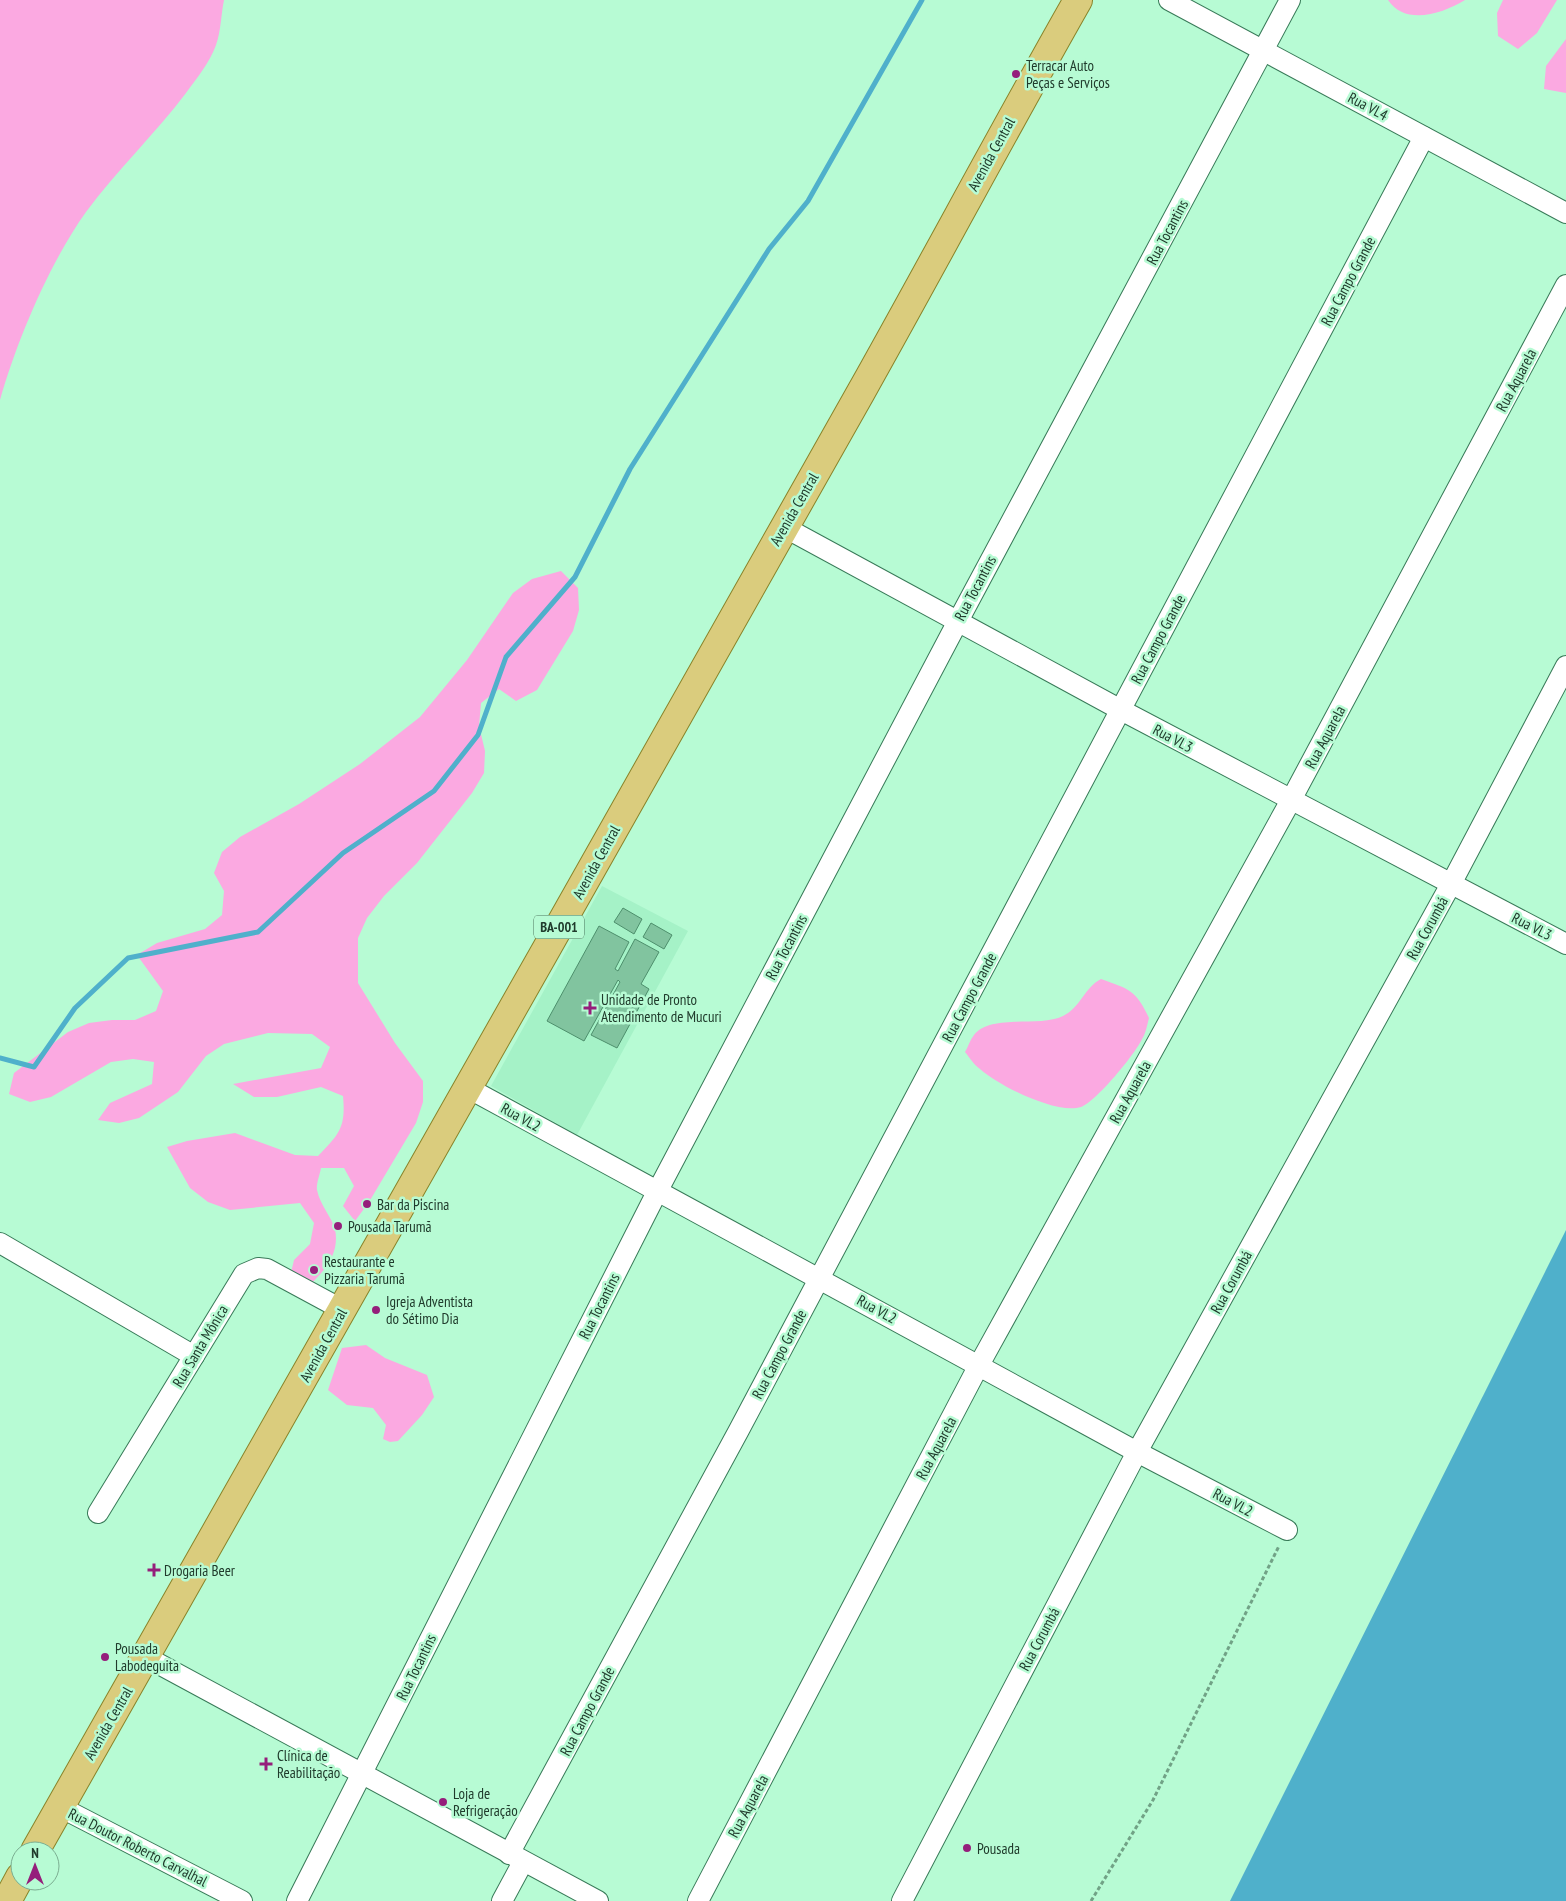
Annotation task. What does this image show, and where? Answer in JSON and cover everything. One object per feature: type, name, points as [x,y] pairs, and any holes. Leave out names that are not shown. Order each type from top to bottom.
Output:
[{"type":"main road","name":"Avenida Central","points":[[41,1841],[343,1310],[1078,0]]},
{"type":"street","name":"Rua VL4","points":[[1169,0],[1566,213]]},
{"type":"street","name":"Rua Tocantins","points":[[297,1901],[657,1192],[957,622],[1290,0]]},
{"type":"street","name":"Rua Campo Grande","points":[[502,1901],[516,1858],[820,1278],[1424,137]]},
{"type":"street","name":"Rua Aquarela","points":[[698,1901],[979,1365],[1291,800],[1566,285]]},
{"type":"street","name":"Rua VL3","points":[[784,527],[1120,710],[1566,944]]},
{"type":"street","name":"Rua Corumbá","points":[[902,1901],[1137,1452],[1451,884],[1566,666]]},
{"type":"street","name":"Rua VL2","points":[[468,1088],[1137,1452],[1287,1530]]},
{"type":"street","points":[[0,1243],[194,1356]]},
{"type":"street","name":"Rua Santa Mônica","points":[[98,1513],[244,1274],[251,1269],[258,1268],[278,1274],[343,1310]]},
{"type":"street","points":[[146,1657],[598,1901]]},
{"type":"street","name":"Rua Doutor Roberto Carvalhal","points":[[60,1807],[242,1901]]},
{"type":"path","points":[[1091,1901],[1153,1800],[1287,1530]]},
{"type":"shaded area","points":[[0,0],[224,0],[218,40],[203,70],[174,108],[110,181],[86,212],[60,254],[25,327],[0,400]]},
{"type":"shaded area","points":[[1388,0],[1465,0],[1446,10],[1424,15],[1414,15],[1404,13],[1395,8]]},
{"type":"shaded area","points":[[1503,0],[1557,0],[1537,33],[1518,49],[1498,36],[1497,13]]},
{"type":"shaded area","points":[[1566,39],[1566,93],[1544,89],[1546,66]]},
{"type":"shaded area","points":[[561,571],[578,588],[579,610],[573,631],[537,690],[516,701],[499,689],[481,703],[479,726],[485,751],[484,773],[472,793],[417,863],[384,896],[367,918],[358,938],[358,983],[395,1043],[423,1081],[423,1102],[416,1123],[369,1202],[355,1221],[343,1206],[354,1186],[344,1168],[321,1168],[317,1190],[335,1229],[336,1238],[330,1261],[309,1286],[289,1281],[294,1260],[310,1244],[314,1223],[300,1203],[230,1210],[208,1202],[190,1188],[167,1147],[187,1141],[235,1133],[295,1155],[318,1156],[340,1130],[344,1107],[343,1096],[321,1087],[277,1097],[254,1097],[233,1084],[321,1068],[330,1047],[312,1034],[268,1033],[224,1044],[206,1056],[178,1092],[139,1118],[119,1123],[98,1120],[110,1103],[152,1084],[154,1062],[133,1059],[111,1062],[51,1097],[30,1102],[9,1094],[14,1073],[68,1032],[89,1023],[135,1020],[156,1011],[163,991],[137,955],[157,943],[205,929],[222,915],[224,891],[214,873],[222,852],[240,837],[299,804],[360,764],[420,717],[467,660],[513,593],[532,579]]},
{"type":"shaded area","name":"Unidade de Pronto Atendimento de Mucuri","points":[[602,886],[688,931],[577,1135],[491,1086]]},
{"type":"shaded area","points":[[1101,979],[1131,992],[1140,1002],[1149,1018],[1143,1037],[1124,1065],[1096,1096],[1081,1107],[1058,1107],[1014,1091],[989,1076],[965,1052],[974,1035],[982,1028],[992,1024],[1041,1021],[1063,1016],[1074,1008],[1091,987]]},
{"type":"shaded area","points":[[366,1345],[385,1358],[427,1375],[434,1397],[422,1415],[398,1441],[390,1442],[383,1439],[386,1425],[373,1408],[347,1405],[328,1390],[342,1348]]},
{"type":"water","points":[[1566,1230],[1566,1901],[1230,1901]]},
{"type":"building","points":[[623,908],[642,919],[634,934],[614,922]]},
{"type":"building","points":[[651,923],[672,935],[664,949],[643,937]]},
{"type":"building","points":[[599,926],[629,942],[615,969],[618,971],[635,939],[659,952],[641,984],[649,989],[617,1048],[591,1035],[620,982],[618,980],[584,1041],[547,1021]]},
{"type":"waterway","points":[[0,1058],[34,1067],[75,1008],[128,958],[258,932],[343,853],[434,791],[478,735],[506,657],[575,577],[630,469],[769,249],[808,201],[922,0]]},
{"type":"place","name":"Terracar Auto Peças e Serviços","points":[[1016,74]]},
{"type":"place","name":"Unidade de Pronto Atendimento de Mucuri","points":[[590,1008]]},
{"type":"place","name":"Bar da Piscina","points":[[367,1204]]},
{"type":"place","name":"Pousada Tarumã","points":[[338,1226]]},
{"type":"place","name":"Restaurante e Pizzaria Tarumã","points":[[314,1270]]},
{"type":"place","name":"Igreja Adventista do Sétimo Dia","points":[[376,1310]]},
{"type":"place","name":"Drogaria Beer","points":[[154,1570]]},
{"type":"place","name":"Pousada Labodeguita","points":[[105,1657]]},
{"type":"place","name":"Clínica de Reabilitação","points":[[266,1764]]},
{"type":"place","name":"Loja de Refrigeração","points":[[443,1802]]},
{"type":"place","name":"Pousada","points":[[967,1848]]}]
